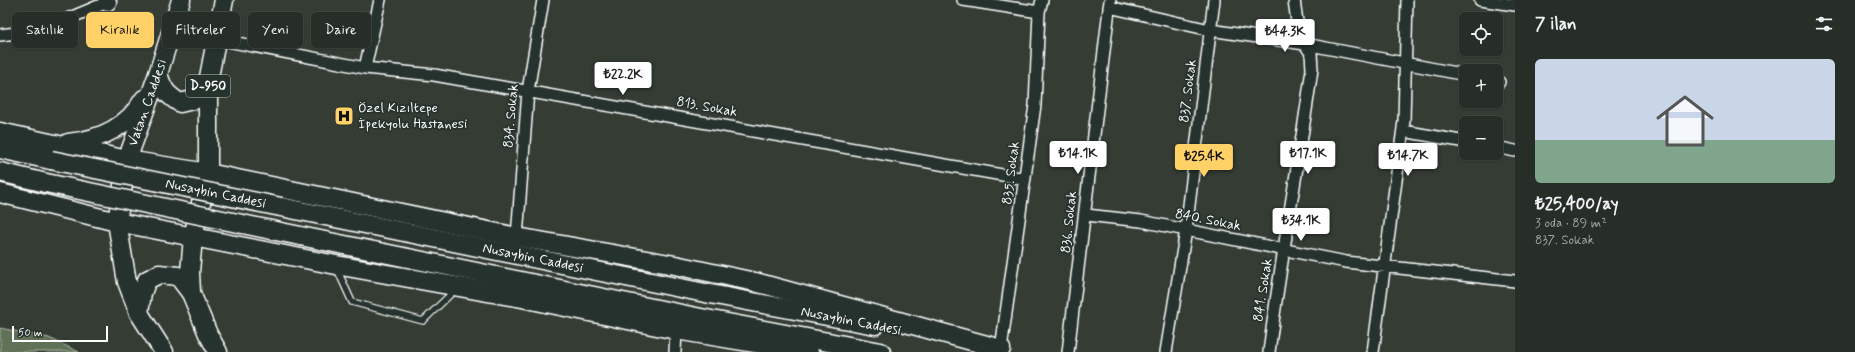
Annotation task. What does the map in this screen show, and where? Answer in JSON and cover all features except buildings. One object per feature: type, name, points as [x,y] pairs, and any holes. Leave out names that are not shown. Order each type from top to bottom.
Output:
[{"type":"highway","name":"Vatan Caddesi","points":[[164,352],[139,313],[127,282],[117,222],[127,160],[158,74],[181,0]]},
{"type":"highway","name":"D-950","points":[[222,12],[224,0]]},
{"type":"highway","name":"D-950","points":[[215,48],[208,82],[208,173],[193,236],[190,272],[191,293],[208,334],[218,352]]},
{"type":"highway","points":[[158,74],[162,87],[169,96],[180,103],[201,98],[208,82]]},
{"type":"highway","points":[[0,132],[53,152],[106,134],[136,112],[158,74]]},
{"type":"highway","points":[[0,149],[53,152],[127,160],[208,173],[516,236],[675,265],[755,282],[1008,351]]},
{"type":"highway","name":"Nusaybin Caddesi","points":[[53,152],[281,207],[705,293],[1008,351]]},
{"type":"highway","name":"Nusaybin Caddesi","points":[[0,172],[276,231],[671,312],[881,352]]},
{"type":"highway","points":[[0,193],[117,222],[336,265],[522,298],[676,330],[809,352]]},
{"type":"highway","points":[[139,313],[142,293],[147,280],[159,274],[178,276],[191,293]]},
{"type":"street","points":[[365,68],[380,0]]},
{"type":"street","name":"834. Sokak","points":[[516,236],[528,91],[543,0]]},
{"type":"street","points":[[963,0],[1039,12]]},
{"type":"street","name":"835. Sokak","points":[[1008,351],[1025,179],[1035,105],[1039,12],[1042,0]]},
{"type":"street","name":"837. Sokak","points":[[1166,352],[1186,230],[1214,0]]},
{"type":"street","name":"841. Sokak","points":[[1269,352],[1277,290],[1285,250],[1312,69],[1312,53],[1299,36],[1294,0]]},
{"type":"street","points":[[1373,352],[1403,131],[1407,0]]},
{"type":"street","points":[[1480,0],[1515,5]]},
{"type":"street","points":[[0,34],[41,30],[108,1]]},
{"type":"street","points":[[1110,3],[1210,30],[1305,44],[1459,74]]},
{"type":"street","name":"836. Sokak","points":[[1068,352],[1086,215],[1110,3]]},
{"type":"street","name":"813. Sokak","points":[[240,44],[365,68],[434,75],[1025,179]]},
{"type":"street","points":[[1403,131],[1459,141]]},
{"type":"street","points":[[1503,148],[1515,151]]},
{"type":"street","name":"840. Sokak","points":[[1086,215],[1141,221],[1346,262],[1515,281]]},
{"type":"street","points":[[675,352],[676,330]]},
{"type":"lane","points":[[336,265],[352,302],[423,321],[457,287]]},
{"type":"green space","points":[[0,328],[49,338],[79,352],[0,352]]},
{"type":"place","name":"Özel Kızıltepe İpekyolu Hastanesi","points":[[344,116]]}]
